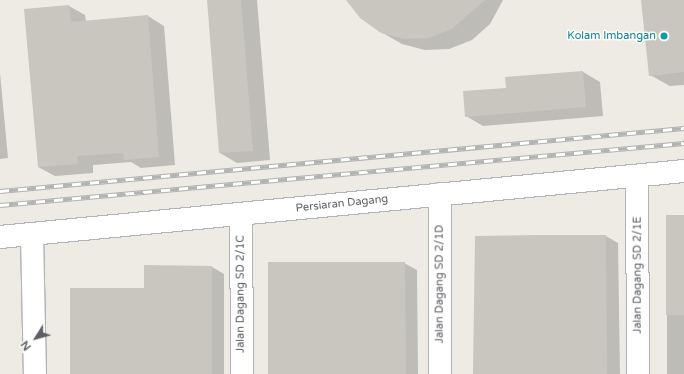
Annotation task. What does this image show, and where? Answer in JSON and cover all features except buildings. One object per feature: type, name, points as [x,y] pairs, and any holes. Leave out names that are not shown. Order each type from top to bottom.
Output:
[{"type":"main road","name":"Persiaran Dagang","points":[[0,237],[241,215],[440,194],[684,171]]},
{"type":"main road","name":"Jalan Dagang SD 2/1E","points":[[637,176],[638,374]]},
{"type":"main road","name":"Jalan Dagang SD 2/1D","points":[[440,194],[440,374]]},
{"type":"main road","name":"Jalan Dagang SD 2/1C","points":[[241,215],[242,374]]},
{"type":"main road","points":[[32,234],[35,374]]},
{"type":"railway","points":[[0,191],[684,128]]},
{"type":"railway","points":[[0,205],[684,143]]},
{"type":"place","name":"Kolam Imbangan","points":[[664,36]]}]
